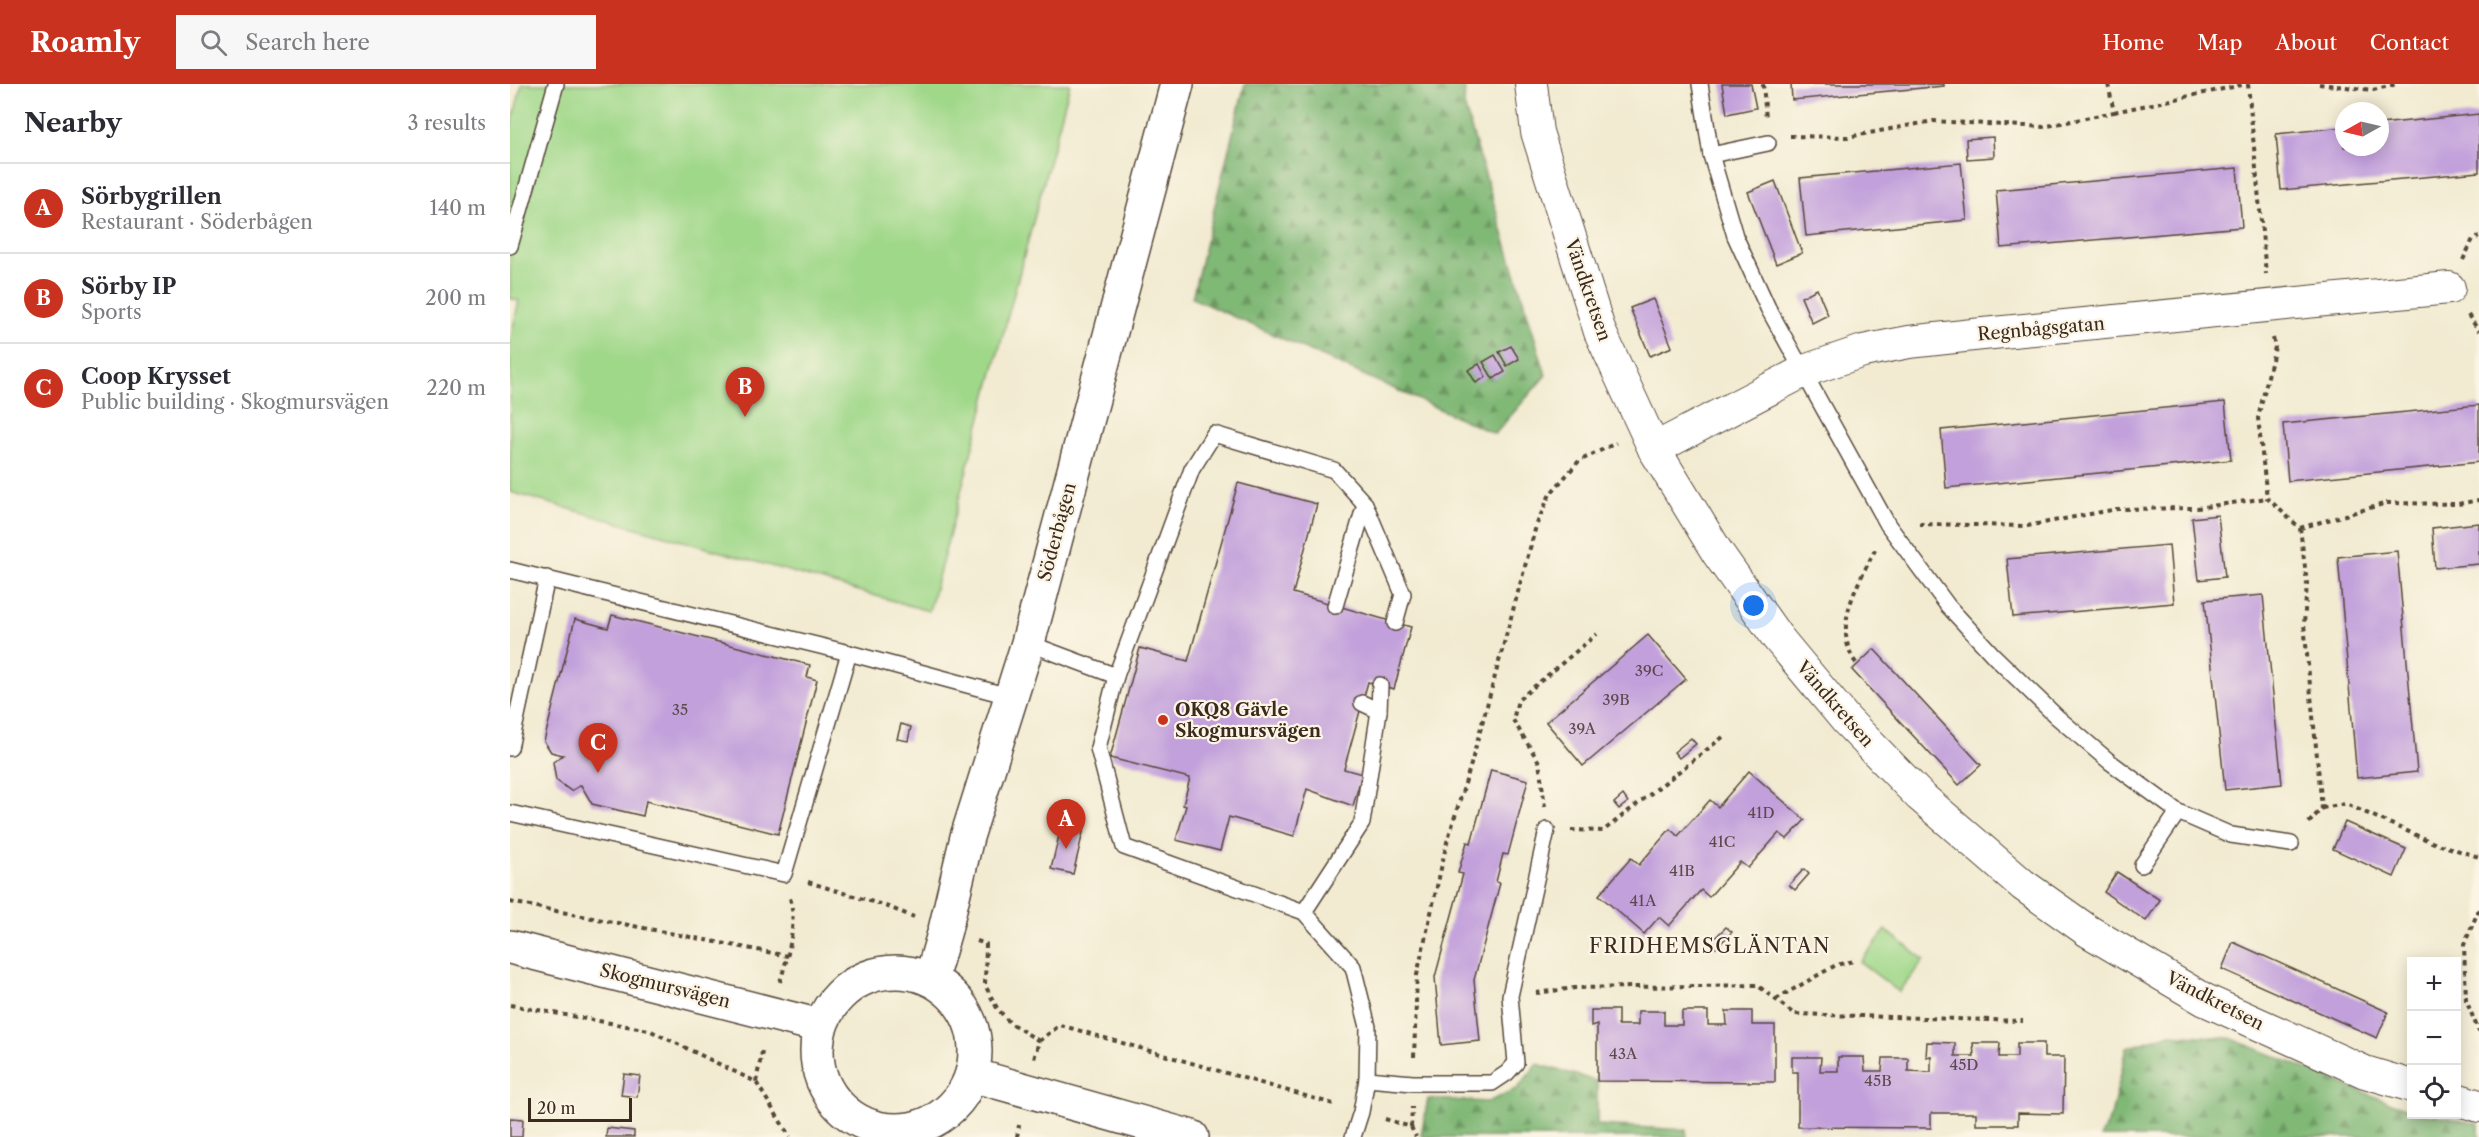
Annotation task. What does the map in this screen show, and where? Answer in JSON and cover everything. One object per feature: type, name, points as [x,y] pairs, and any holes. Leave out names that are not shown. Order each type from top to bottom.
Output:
[{"type":"street","name":"Söderbågen","points":[[931,979],[968,837],[1028,643],[1177,84]]},
{"type":"street","name":"Vändkretsen","points":[[1531,84],[1537,132],[1600,332],[1654,449],[1717,552],[1777,637],[1839,712],[1920,796],[2023,885],[2088,930],[2205,1000],[2366,1072],[2407,1084]]},
{"type":"street","name":"Regnbågsgatan","points":[[1654,449],[1804,371],[1863,351],[1909,342],[2449,288]]},
{"type":"street","name":"Skogmursvägen","points":[[510,947],[820,1026]]},
{"type":"street","points":[[905,971],[931,979],[950,992],[957,1000],[974,1030],[976,1053],[972,1075],[959,1100],[939,1118],[914,1129],[858,1130],[827,1092],[823,1082],[816,1048],[820,1026],[832,1002],[852,983],[878,973],[905,971]]},
{"type":"street","points":[[972,1075],[1192,1137]]},
{"type":"street","points":[[2461,1100],[2479,1106]]},
{"type":"lane","points":[[510,246],[556,84]]},
{"type":"lane","points":[[1700,84],[1711,155],[1736,236],[1768,308],[1888,525],[1948,606],[1994,656],[2057,717],[2110,762],[2178,812],[2231,835],[2291,844]]},
{"type":"lane","points":[[1711,155],[1768,143]]},
{"type":"lane","points":[[1353,1137],[1361,1112],[1367,1079],[1368,1027],[1353,967],[1304,912],[1124,847],[1098,748],[1116,676],[1192,469],[1214,434],[1334,470],[1365,504],[1403,594],[1395,623]]},
{"type":"lane","points":[[1335,606],[1365,504]]},
{"type":"lane","points":[[510,570],[849,653],[1012,697]]},
{"type":"lane","points":[[510,748],[547,578]]},
{"type":"lane","points":[[1028,643],[1116,676]]},
{"type":"lane","points":[[510,813],[784,874],[849,653]]},
{"type":"lane","points":[[1304,912],[1362,823],[1379,711],[1380,685]]},
{"type":"lane","points":[[1362,703],[1379,711]]},
{"type":"lane","points":[[2142,865],[2178,812]]},
{"type":"lane","points":[[1367,1079],[1413,1083],[1492,1083],[1507,1073],[1516,1063],[1510,996],[1547,830]]},
{"type":"path","points":[[1763,84],[1768,143],[1795,135],[1848,137],[1933,121],[2043,127],[2247,84]]},
{"type":"path","points":[[2108,84],[2114,111]]},
{"type":"path","points":[[2319,84],[2373,90],[2397,84]]},
{"type":"path","points":[[1416,1137],[1411,1127],[1420,963],[1447,842],[1471,764],[1536,526],[1550,494],[1579,461],[1623,439],[1654,449]]},
{"type":"path","points":[[1856,663],[1846,642],[1847,616],[1859,582],[1888,525],[1935,523],[2028,526],[2117,509],[2197,508],[2267,498],[2300,528],[2307,583],[2304,624],[2322,808]]},
{"type":"path","points":[[2300,528],[2386,503],[2458,504],[2479,500]]},
{"type":"path","points":[[1598,634],[1518,700],[1513,720],[1539,762],[1547,830],[1603,831],[1723,737]]},
{"type":"path","points":[[2291,844],[2322,808],[2346,804],[2434,843],[2479,856]]},
{"type":"path","points":[[510,902],[788,956],[793,910],[784,874]]},
{"type":"path","points":[[2479,909],[2464,945],[2466,1000],[2479,1032]]},
{"type":"path","points":[[1776,999],[1836,965],[1854,961]]},
{"type":"path","points":[[1510,996],[1575,988],[1756,985],[1794,1014],[2023,1021]]},
{"type":"path","points":[[510,1005],[649,1030],[756,1082],[790,1137]]},
{"type":"path","points":[[1039,1041],[1060,1025],[1411,1127]]},
{"type":"green space","points":[[522,84],[1070,84],[929,611],[510,492],[510,341],[519,301],[510,298],[510,130]]},
{"type":"green space","points":[[1245,84],[1465,84],[1464,105],[1546,375],[1495,434],[1192,298]]},
{"type":"green space","points":[[1886,930],[1924,960],[1899,992],[1860,962]]},
{"type":"green space","points":[[2170,1034],[2230,1038],[2407,1108],[2407,1119],[2455,1119],[2479,1124],[2479,1137],[2100,1137],[2111,1116],[2127,1048]]},
{"type":"green space","points":[[1537,1064],[1597,1081],[1597,1125],[1686,1130],[1687,1137],[1424,1137],[1421,1135],[1428,1099],[1488,1102],[1518,1088]]},
{"type":"building","points":[[1722,84],[1751,84],[1756,108],[1727,114]]},
{"type":"building","points":[[1791,84],[1944,84],[1944,86],[1792,100]]},
{"type":"building","points":[[2479,114],[2479,172],[2281,190],[2276,134],[2335,128],[2335,156],[2389,156],[2389,123]]},
{"type":"building","points":[[1993,137],[1994,157],[1967,159],[1966,139]]},
{"type":"building","points":[[1961,163],[1967,220],[1806,236],[1800,178]]},
{"type":"building","points":[[2237,168],[2242,227],[2001,248],[1996,190]]},
{"type":"building","points":[[1775,181],[1802,253],[1776,264],[1748,192]]},
{"type":"building","points":[[1817,289],[1828,315],[1812,323],[1801,297]]},
{"type":"building","points":[[1653,299],[1672,347],[1650,356],[1630,308]]},
{"type":"building","points":[[1511,346],[1519,359],[1507,366],[1499,352]]},
{"type":"building","points":[[1495,355],[1505,372],[1493,379],[1483,362]]},
{"type":"building","points":[[1479,364],[1486,377],[1476,383],[1468,370]]},
{"type":"building","points":[[2225,402],[2231,460],[1946,488],[1941,430]]},
{"type":"building","points":[[2479,405],[2479,462],[2288,481],[2283,424]]},
{"type":"building","points":[[1238,483],[1317,504],[1293,593],[1411,627],[1394,689],[1368,682],[1344,769],[1362,774],[1353,806],[1307,789],[1294,836],[1229,817],[1220,851],[1176,840],[1186,806],[1183,805],[1190,778],[1110,758],[1140,648],[1188,661]]},
{"type":"building","points":[[2218,515],[2225,577],[2199,580],[2192,518]]},
{"type":"building","points":[[2479,523],[2479,564],[2435,568],[2432,528]]},
{"type":"building","points":[[2169,545],[2174,603],[2013,617],[2007,559]]},
{"type":"building","points":[[2397,551],[2417,772],[2357,778],[2338,557]]},
{"type":"building","points":[[2263,595],[2282,784],[2225,790],[2205,600]]},
{"type":"building","points":[[612,615],[810,665],[807,677],[817,680],[778,834],[646,801],[643,816],[592,804],[581,785],[571,791],[556,780],[553,762],[563,755],[551,752],[544,741],[575,619],[608,628]]},
{"type":"building","points":[[1648,635],[1686,679],[1583,766],[1546,722]]},
{"type":"building","points":[[1874,649],[1981,765],[1959,785],[1852,670]]},
{"type":"building","points":[[901,724],[911,727],[908,741],[897,739]]},
{"type":"building","points":[[1691,738],[1696,744],[1679,758],[1674,752]]},
{"type":"building","points":[[1491,770],[1528,780],[1508,855],[1503,854],[1496,882],[1500,883],[1474,980],[1480,1041],[1441,1045],[1435,977],[1463,874],[1458,873],[1467,842],[1471,843]]},
{"type":"building","points":[[1749,771],[1805,820],[1787,839],[1779,833],[1748,868],[1740,862],[1709,897],[1701,890],[1669,926],[1659,917],[1644,934],[1599,895],[1631,858],[1639,865],[1670,829],[1678,836],[1710,800],[1718,807]]},
{"type":"building","points":[[1623,795],[1628,802],[1619,809],[1614,803]]},
{"type":"building","points":[[2345,822],[2406,849],[2394,877],[2333,849]]},
{"type":"building","points":[[1062,823],[1084,828],[1073,874],[1051,869]]},
{"type":"building","points":[[1804,869],[1809,874],[1795,890],[1789,885]]},
{"type":"building","points":[[2117,872],[2160,900],[2146,921],[2104,892]]},
{"type":"building","points":[[1726,927],[1732,932],[1716,948],[1710,943]]},
{"type":"building","points":[[2233,942],[2388,1012],[2377,1038],[2222,969]]},
{"type":"building","points":[[1591,1010],[1618,1010],[1618,1025],[1638,1025],[1638,1011],[1664,1011],[1664,1025],[1682,1025],[1682,1011],[1708,1011],[1708,1025],[1727,1025],[1726,1011],[1752,1011],[1752,1025],[1775,1025],[1775,1082],[1597,1081],[1597,1024],[1591,1026]]},
{"type":"building","points":[[1927,1042],[1955,1043],[1955,1056],[1974,1056],[1973,1043],[2000,1043],[1999,1057],[2017,1057],[2017,1043],[2044,1043],[2044,1057],[2064,1057],[2063,1114],[2018,1113],[2018,1125],[1976,1125],[1976,1113],[1931,1113],[1931,1128],[1798,1127],[1798,1072],[1792,1072],[1792,1057],[1821,1057],[1820,1071],[1838,1071],[1838,1057],[1864,1057],[1865,1071],[1882,1071],[1883,1058],[1908,1058],[1908,1071],[1931,1072],[1931,1056],[1926,1057]]},
{"type":"building","points":[[624,1074],[640,1076],[637,1097],[621,1095]]},
{"type":"building","points":[[510,1118],[523,1119],[522,1137],[510,1137]]},
{"type":"building","points":[[607,1128],[634,1131],[634,1137],[606,1137]]},
{"type":"place","name":"Sörby IP","points":[[745,417]]},
{"type":"place","name":"OKQ8 Gävle Skogmursvägen","points":[[1163,720]]},
{"type":"place","name":"Coop Krysset","points":[[598,773]]},
{"type":"place","name":"Sörbygrillen","points":[[1066,849]]},
{"type":"district","name":"FRIDHEMSGLÄNTAN","points":[[1710,946]]}]
